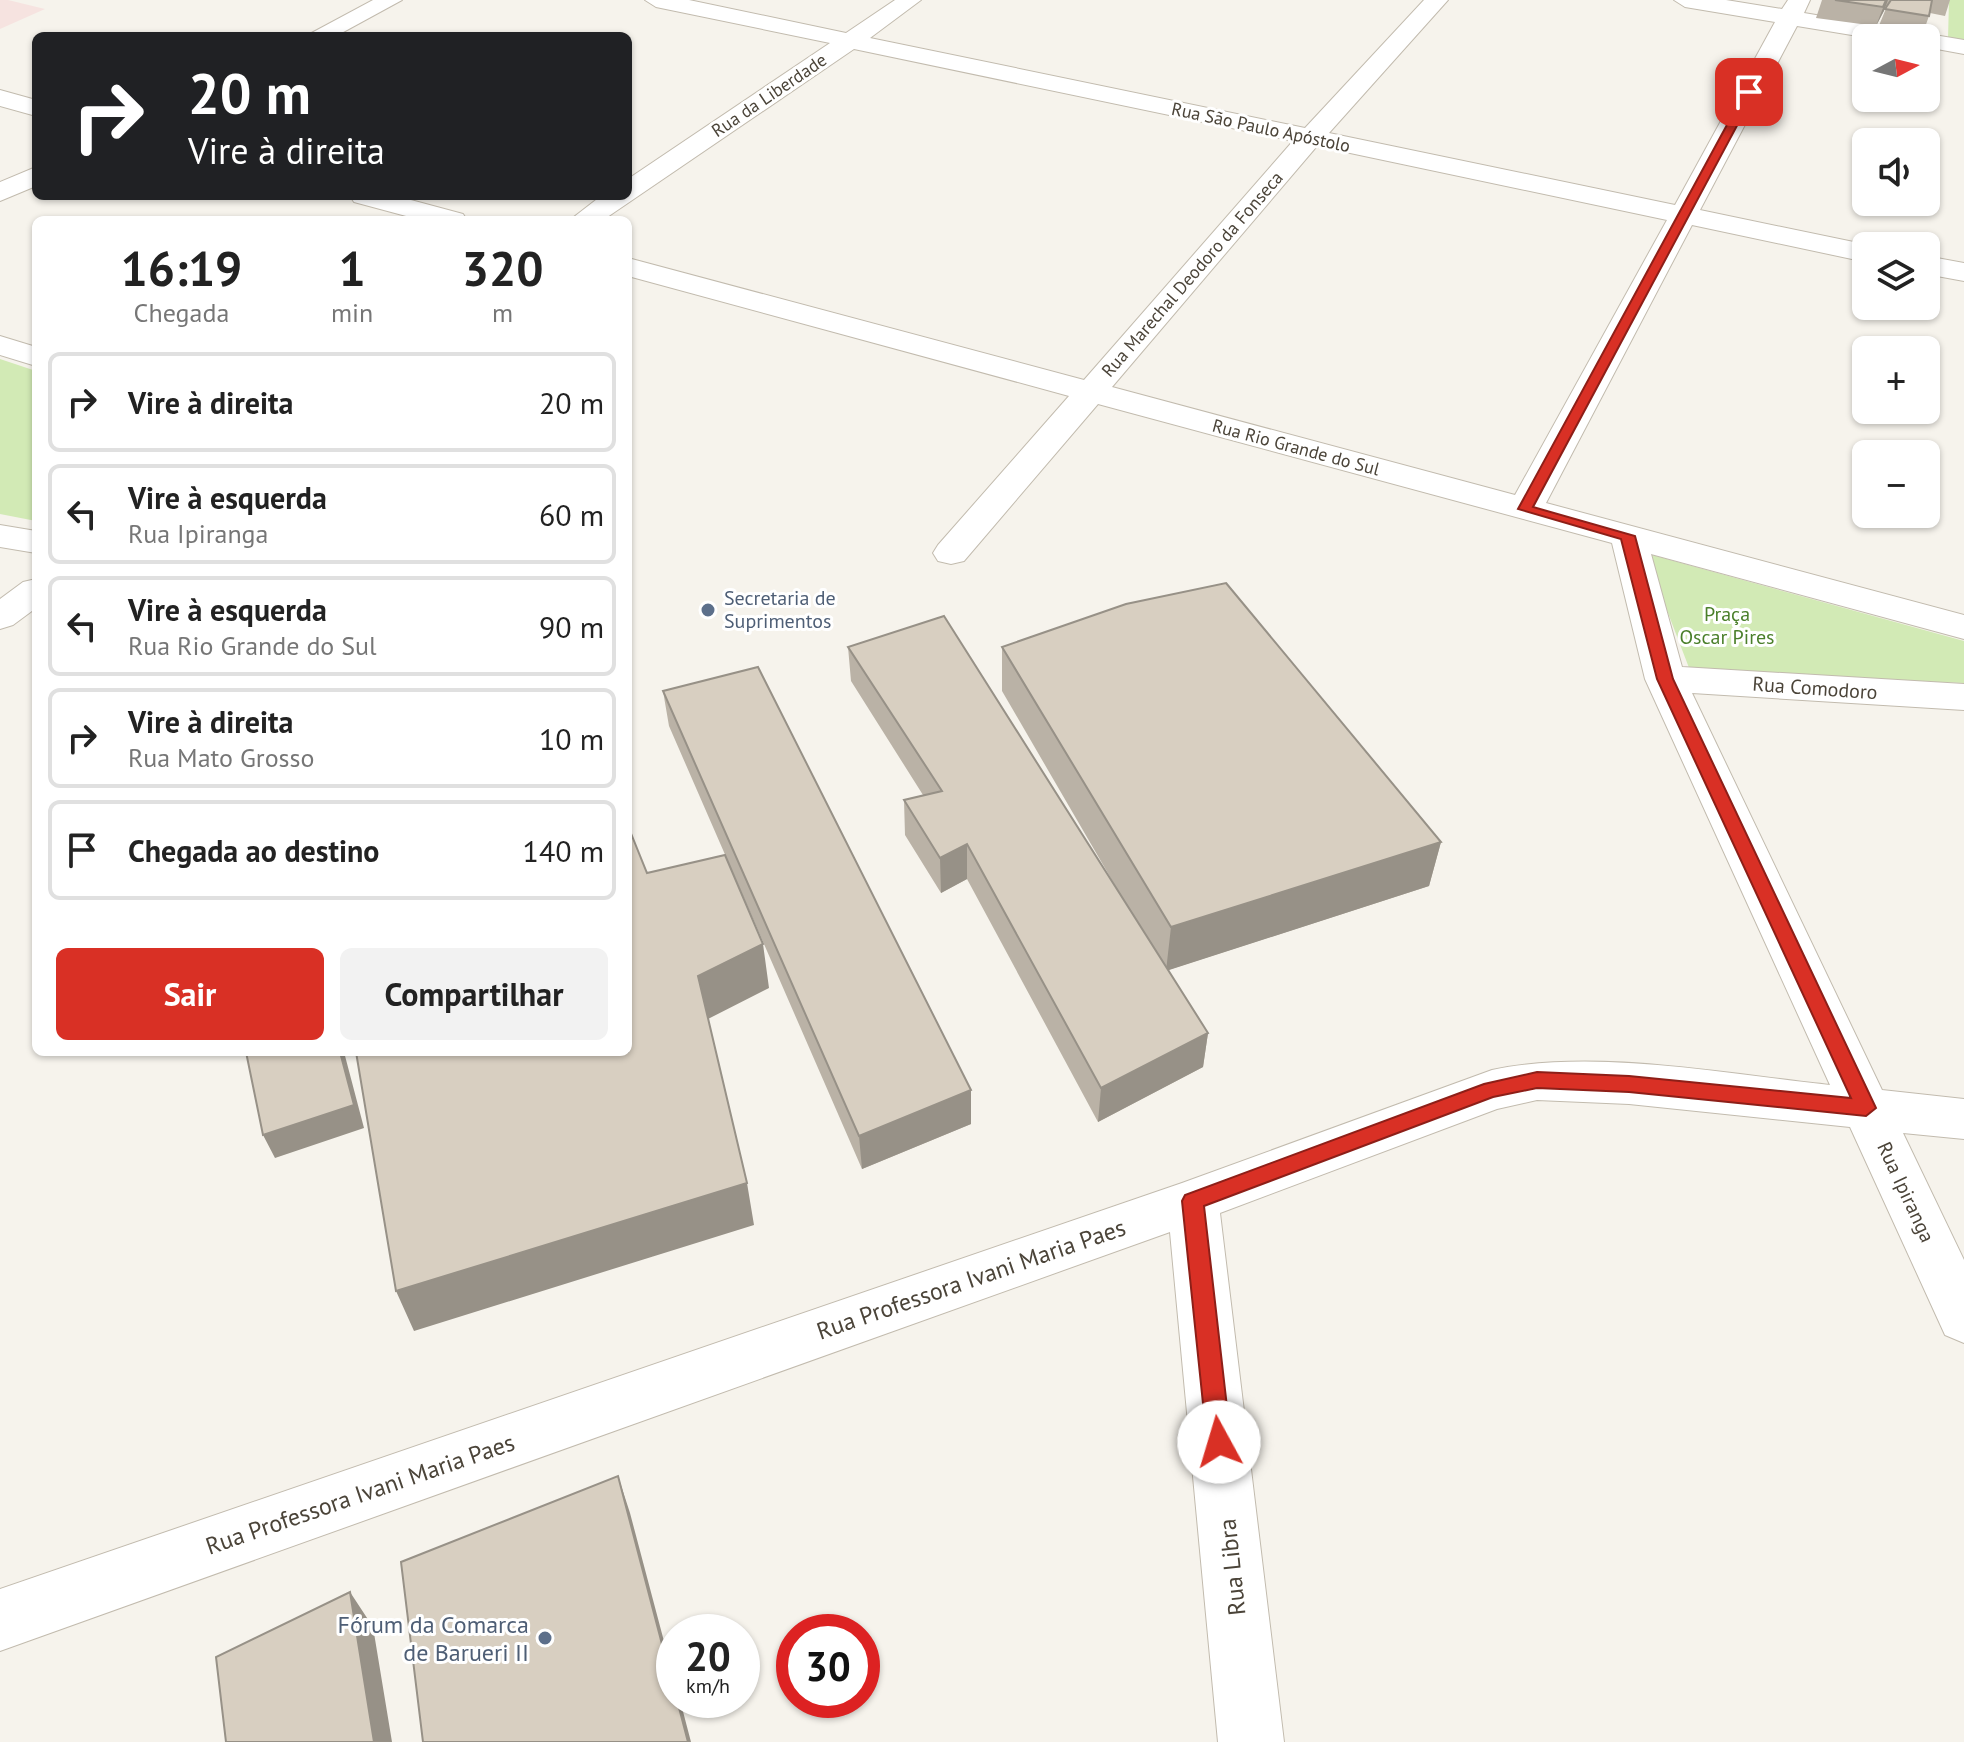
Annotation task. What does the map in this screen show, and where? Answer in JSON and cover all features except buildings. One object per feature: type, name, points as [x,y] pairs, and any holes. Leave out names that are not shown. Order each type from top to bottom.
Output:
[{"type":"street","points":[[326,32],[391,0]]},
{"type":"street","name":"Rua São Paulo Apóstolo","points":[[656,0],[1852,250]]},
{"type":"street","name":"Rua da Liberdade","points":[[632,188],[910,0]]},
{"type":"street","name":"Rua Marechal Deodoro da Fonseca","points":[[951,553],[1310,138],[1437,0]]},
{"type":"street","points":[[1685,0],[1794,9],[1855,24]]},
{"type":"street","points":[[1525,509],[1794,9]]},
{"type":"street","points":[[1940,43],[1964,47]]},
{"type":"street","points":[[0,98],[32,107]]},
{"type":"street","points":[[0,193],[32,177]]},
{"type":"street","points":[[379,200],[438,216]]},
{"type":"street","points":[[590,216],[614,200]]},
{"type":"street","name":"Rua Rio Grande do Sul","points":[[632,268],[1964,627]]},
{"type":"street","points":[[1940,268],[1964,272]]},
{"type":"street","points":[[0,345],[32,356]]},
{"type":"street","points":[[0,536],[32,541]]},
{"type":"street","name":"Rua Ipiranga","points":[[1628,536],[1665,679],[1964,1318]]},
{"type":"street","points":[[0,617],[32,593]]},
{"type":"street","name":"Rua Comodoro","points":[[1665,679],[1964,697]]},
{"type":"street","name":"Rua Professora Ivani Maria Paes","points":[[0,1620],[1193,1201],[1492,1090],[1537,1080],[1629,1084],[1964,1119]]},
{"type":"street","name":"Rua Libra","points":[[1193,1201],[1251,1742]]},
{"type":"shaded area","points":[[0,0],[8,0],[45,9],[0,29]]},
{"type":"green space","points":[[1949,0],[1964,0],[1964,41],[1948,39]]},
{"type":"green space","points":[[0,359],[32,370],[32,520],[0,514]]},
{"type":"green space","name":"Praça Oscar Pires","points":[[1645,553],[1964,641],[1964,683],[1691,673]]},
{"type":"place","name":"Secretaria de Suprimentos","points":[[708,610]]},
{"type":"place","name":"Fórum da Comarca de Barueri II","points":[[545,1638]]},
{"type":"route","points":[[1219,1442],[1193,1201],[1492,1090],[1537,1080],[1629,1084],[1866,1108],[1665,679],[1628,536],[1525,509],[1749,92]]}]
